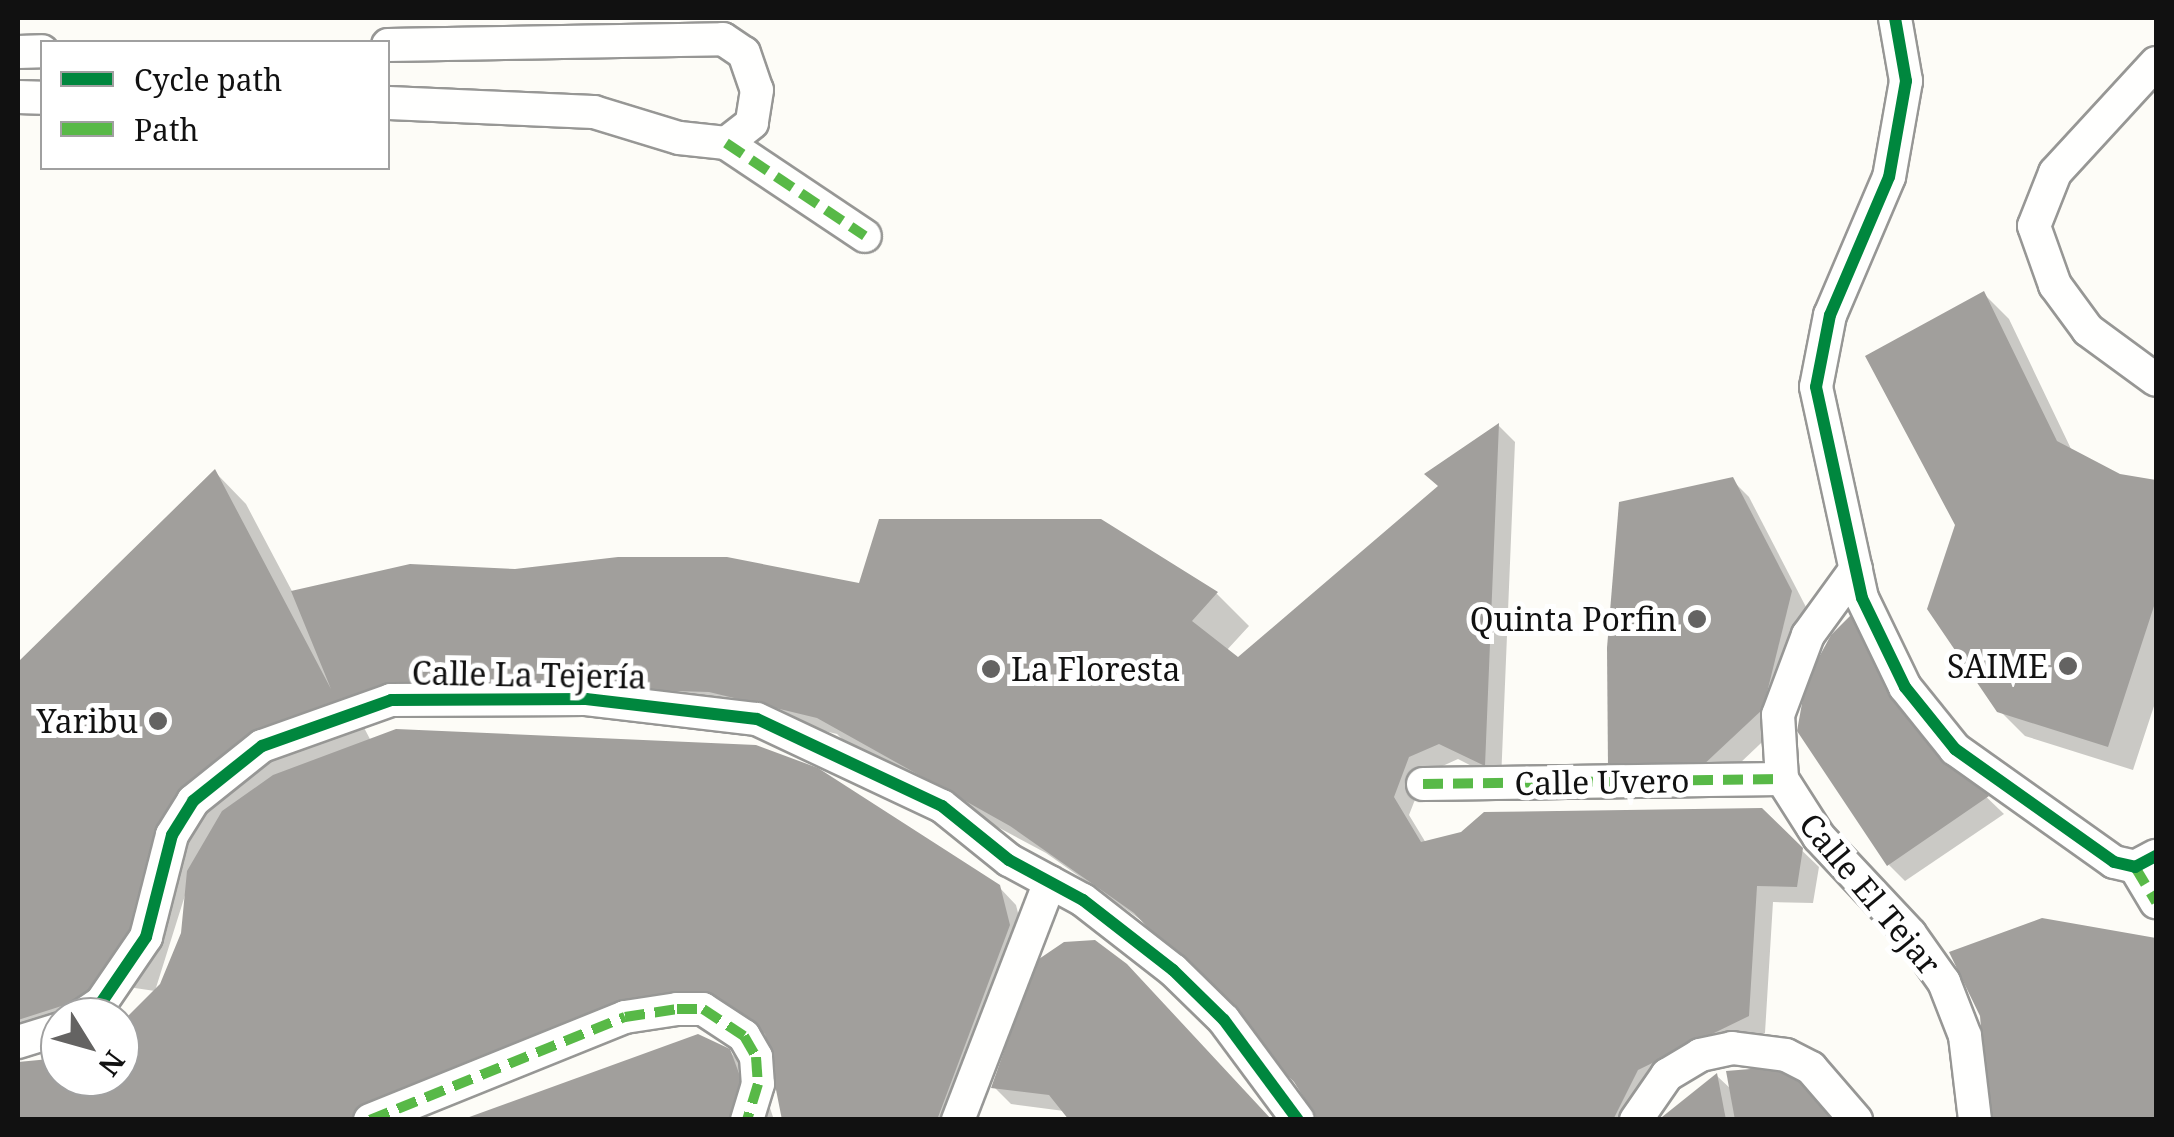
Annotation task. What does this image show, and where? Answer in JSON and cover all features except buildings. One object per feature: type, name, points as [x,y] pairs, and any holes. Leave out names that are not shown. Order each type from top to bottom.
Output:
[{"type":"street","points":[[1895,18],[1906,81],[1889,177],[1830,315],[1816,387],[1862,598],[1905,686],[1955,749],[2114,862],[2146,861],[2156,902]]},
{"type":"street","points":[[390,45],[723,40],[744,53],[758,90],[752,124],[726,143]]},
{"type":"street","points":[[2149,372],[2088,330],[2068,303],[2034,226],[2055,173],[2156,63]]},
{"type":"street","points":[[390,103],[594,112],[679,138],[726,143],[865,236]]},
{"type":"street","name":"Calle El Tejar","points":[[1856,568],[1808,635],[1778,716],[1782,779],[1819,837],[1910,934],[1944,982],[1965,1036],[1975,1120]]},
{"type":"street","name":"Calle La Tejería","points":[[103,997],[113,988],[146,937],[172,835],[192,801],[262,746],[391,700],[586,699],[757,718],[942,806],[1008,860],[1050,882],[1173,970],[1224,1020],[1298,1120]]},
{"type":"street","name":"Calle Uvero","points":[[1423,784],[1782,779]]},
{"type":"street","points":[[958,1120],[1050,882]]},
{"type":"street","points":[[370,1120],[625,1017],[690,1009],[724,1018],[756,1057],[758,1084],[748,1120]]},
{"type":"street","points":[[1636,1120],[1667,1075],[1700,1054],[1732,1048],[1786,1054],[1811,1068],[1856,1120]]},
{"type":"marked path","points":[[726,143],[865,236]]},
{"type":"marked path","points":[[1423,784],[1782,779]]},
{"type":"marked path","points":[[2135,867],[2156,902]]},
{"type":"marked path","points":[[370,1120],[625,1017],[677,1009],[703,1009],[744,1036],[756,1057],[758,1084],[747,1120]]},
{"type":"cycle path","points":[[1895,18],[1906,81],[1889,177],[1830,315],[1816,387],[1862,598],[1905,687],[1955,749],[2114,862],[2135,867],[2156,856]]},
{"type":"cycle path","points":[[105,997],[146,937],[172,835],[193,801],[262,746],[391,700],[586,699],[757,719],[942,806],[1009,860],[1083,900],[1173,970],[1224,1020],[1298,1120]]},
{"type":"place","name":"Quinta Porfin","points":[[1697,619]]},
{"type":"place","name":"SAIME","points":[[2068,666]]},
{"type":"place","name":"La Floresta","points":[[991,669]]},
{"type":"place","name":"Yaribu","points":[[158,721]]}]
